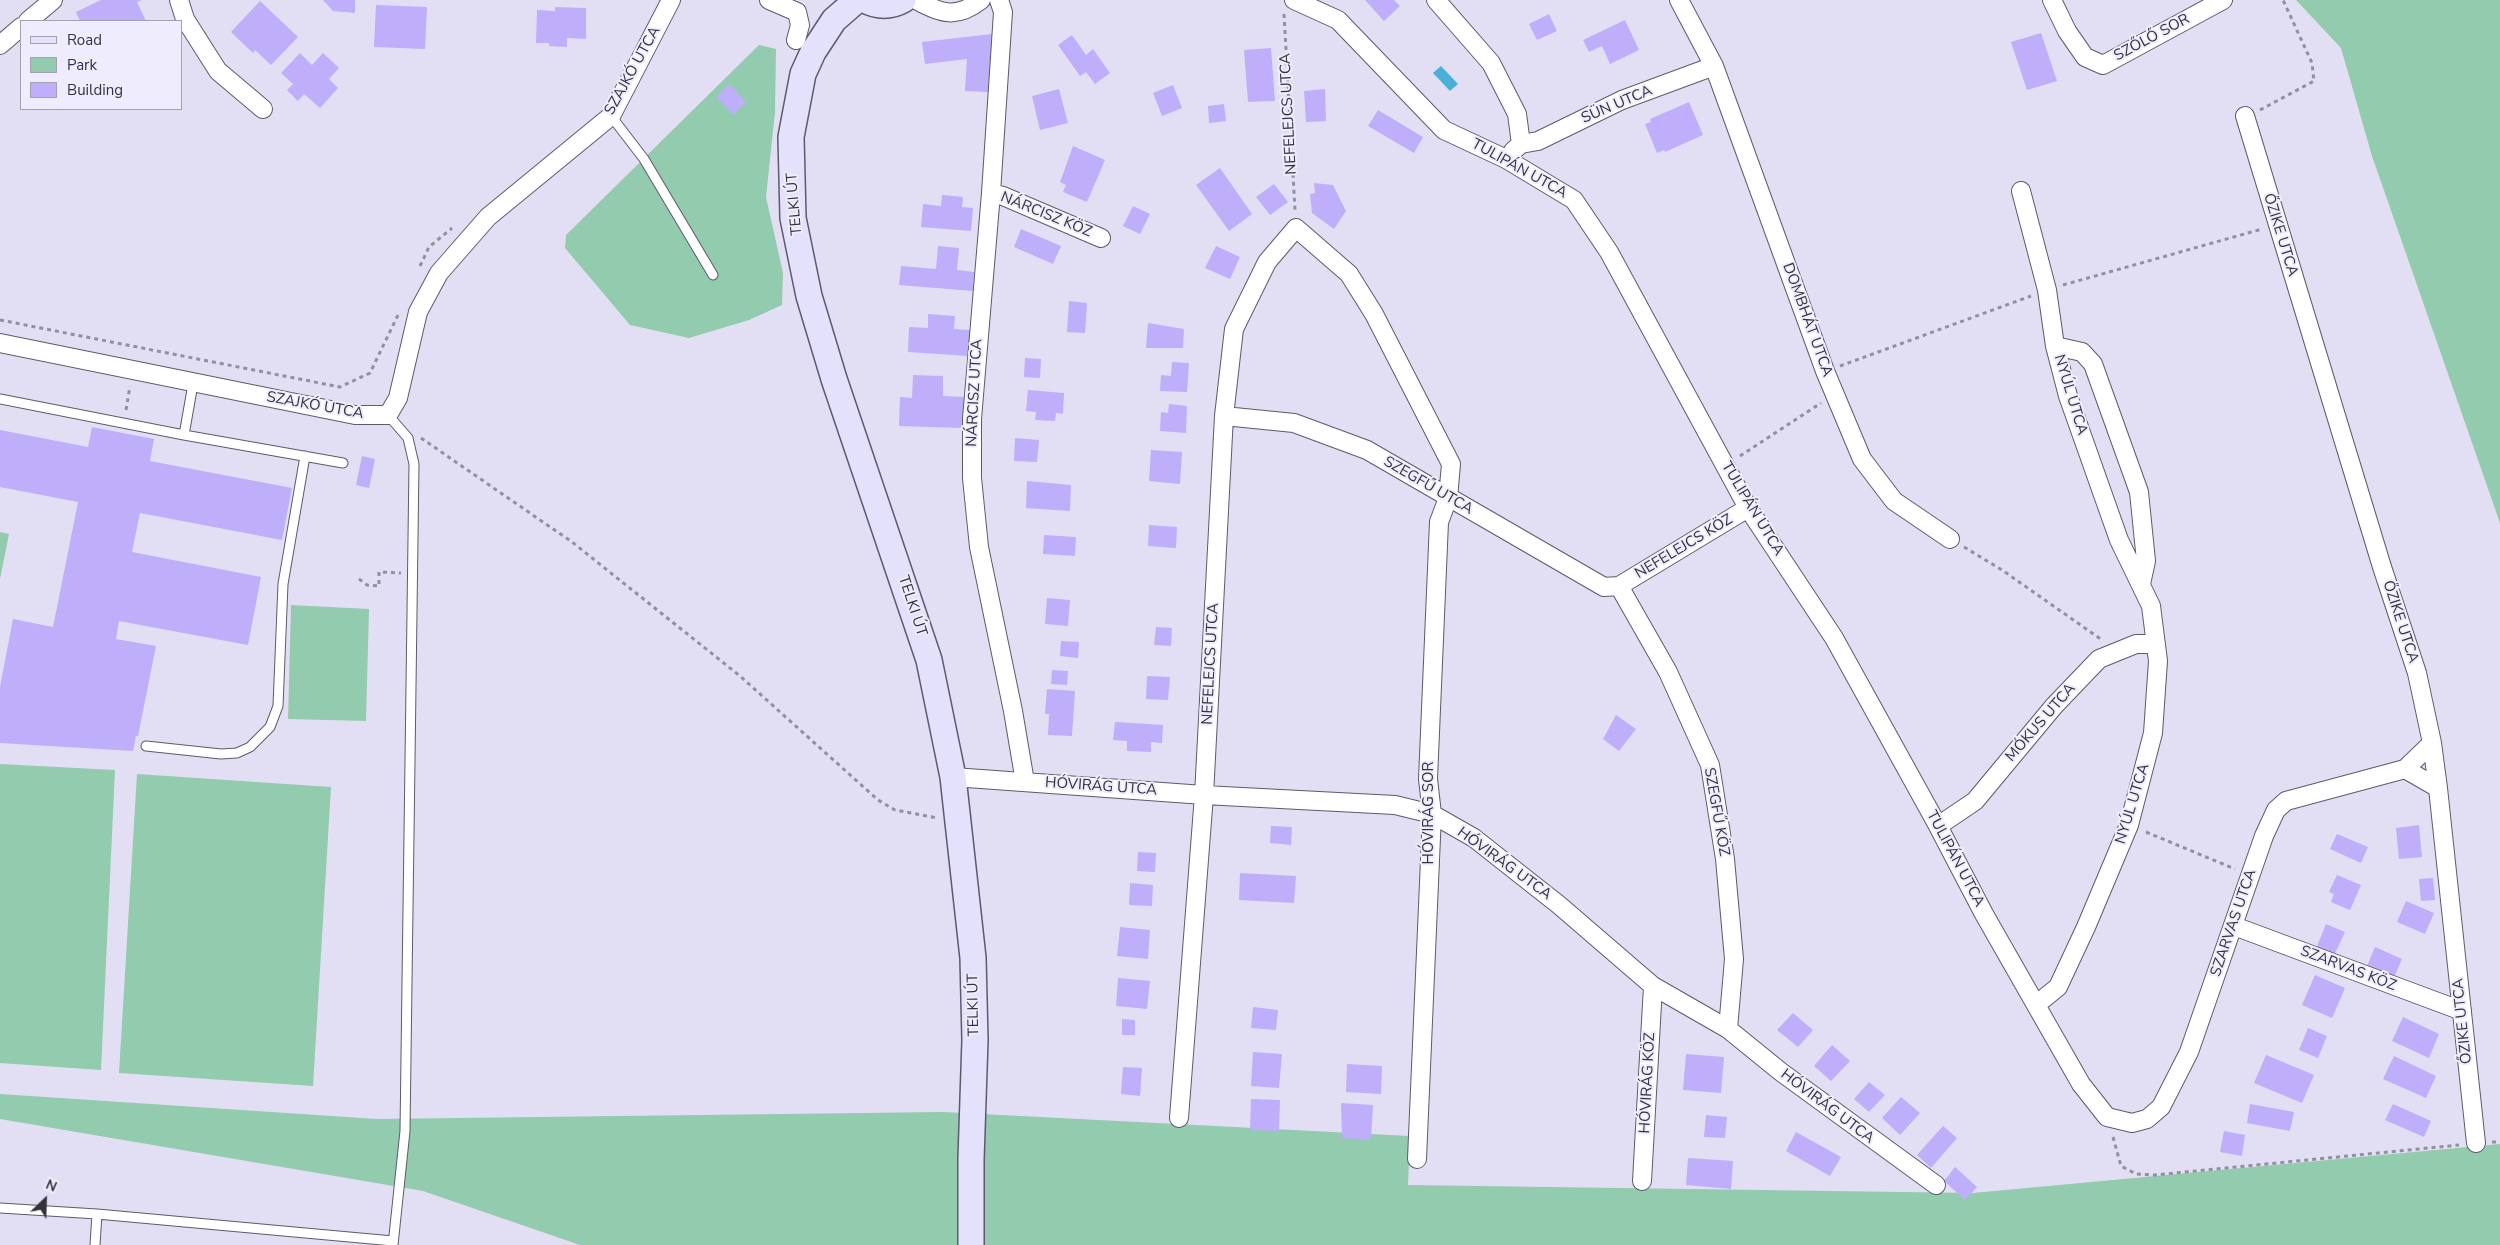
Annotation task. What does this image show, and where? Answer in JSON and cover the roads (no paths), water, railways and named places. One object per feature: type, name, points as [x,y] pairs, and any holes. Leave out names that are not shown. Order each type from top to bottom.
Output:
[{"type":"main road","name":"TELKI ÚT","points":[[857,0],[834,20],[813,52],[803,74],[791,137],[793,218],[809,296],[831,370],[929,660],[953,777],[973,958],[975,1040],[971,1159],[972,1245]]},
{"type":"main road","points":[[865,0],[880,5],[890,5],[903,0]]},
{"type":"street","points":[[29,20],[53,0]]},
{"type":"street","points":[[179,0],[185,19],[218,71],[263,109]]},
{"type":"street","name":"SZAJKÓ UTCA","points":[[0,344],[355,415],[388,415],[398,398],[418,312],[439,273],[488,217],[611,116],[671,0]]},
{"type":"street","points":[[769,0],[797,12],[800,24],[796,40]]},
{"type":"street","points":[[916,0],[931,8],[951,14],[970,9],[981,0]]},
{"type":"street","name":"NÁRCISZ UTCA","points":[[999,0],[1002,12],[972,419],[972,478],[979,547],[1013,711],[1025,782]]},
{"type":"street","points":[[1436,0],[1491,63],[1517,114],[1521,144],[1506,159]]},
{"type":"street","name":"DOMBHÁT UTCA","points":[[1679,0],[1714,66],[1834,394],[1862,459],[1894,501],[1950,539]]},
{"type":"street","name":"SZŐLŐ SOR","points":[[2052,0],[2067,31],[2085,57],[2103,65],[2223,0]]},
{"type":"street","name":"TULIPÁN UTCA","points":[[1289,5],[1338,20],[1444,130],[1506,159],[1574,200],[1609,252],[1748,508],[1834,638],[1938,826],[1984,914],[2081,1084],[2107,1118]]},
{"type":"street","points":[[0,45],[20,28]]},
{"type":"street","name":"SÜN UTCA","points":[[1521,144],[1538,141],[1622,100],[1714,66]]},
{"type":"street","name":"ŐZIKE UTCA","points":[[2245,116],[2382,568],[2417,673],[2432,743],[2438,788],[2476,1143]]},
{"type":"street","name":"NYÚL UTCA","points":[[2020,191],[2047,290],[2055,346],[2068,396],[2116,530],[2151,606],[2158,661],[2152,733],[2129,825],[2086,927],[2058,987],[2037,1004]]},
{"type":"street","name":"NÁRCISZ KÖZ","points":[[990,193],[1003,196],[1101,238]]},
{"type":"street","name":"NEFELEJCS UTCA","points":[[1179,1118],[1204,795],[1224,416],[1234,329],[1267,262],[1296,228],[1349,274],[1374,314],[1451,464],[1448,498]]},
{"type":"street","name":"NYÚL UTCA","points":[[2055,346],[2082,352],[2092,364],[2139,492],[2146,562],[2141,584]]},
{"type":"street","name":"SZEGFŰ UTCA","points":[[1224,416],[1294,423],[1367,450],[1604,587],[1619,586]]},
{"type":"street","name":"HÓVIRÁG SOR","points":[[1417,1159],[1432,814],[1428,779],[1438,532],[1439,522],[1448,498]]},
{"type":"street","name":"NEFELEJCS KÖZ","points":[[1619,586],[1748,508]]},
{"type":"street","name":"SZEGFŰ KÖZ","points":[[1619,586],[1668,672],[1710,765],[1725,859],[1734,959],[1728,1029]]},
{"type":"street","name":"MÓKUS UTCA","points":[[1938,826],[1975,801],[2054,706],[2099,659],[2136,644],[2156,644]]},
{"type":"street","name":"SZARVAS UTCA","points":[[2107,1118],[2132,1123],[2148,1119],[2161,1107],[2189,1052],[2264,836],[2276,810],[2286,801],[2405,769],[2432,743]]},
{"type":"street","points":[[2405,769],[2438,788]]},
{"type":"street","name":"HÓVIRÁG UTCA","points":[[953,777],[1204,795],[1394,805],[1432,814],[1474,838],[1559,905],[1653,986],[1728,1029],[1818,1100],[1936,1185]]},
{"type":"street","name":"SZARVAS KÖZ","points":[[2234,926],[2462,1011]]},
{"type":"street","name":"HÓVIRÁG KÖZ","points":[[1642,1181],[1653,986]]},
{"type":"lane","points":[[611,116],[644,159],[713,275]]},
{"type":"lane","points":[[184,435],[193,384]]},
{"type":"lane","points":[[0,399],[184,435],[343,463]]},
{"type":"lane","points":[[0,1208],[97,1214],[393,1243],[406,1131],[414,464],[408,438],[388,415]]},
{"type":"lane","points":[[146,746],[221,754],[237,753],[250,747],[270,727],[278,706],[283,584],[305,456]]},
{"type":"lane","points":[[95,1245],[97,1214]]},
{"type":"water","points":[[1441,66],[1458,84],[1450,91],[1433,73]]}]
